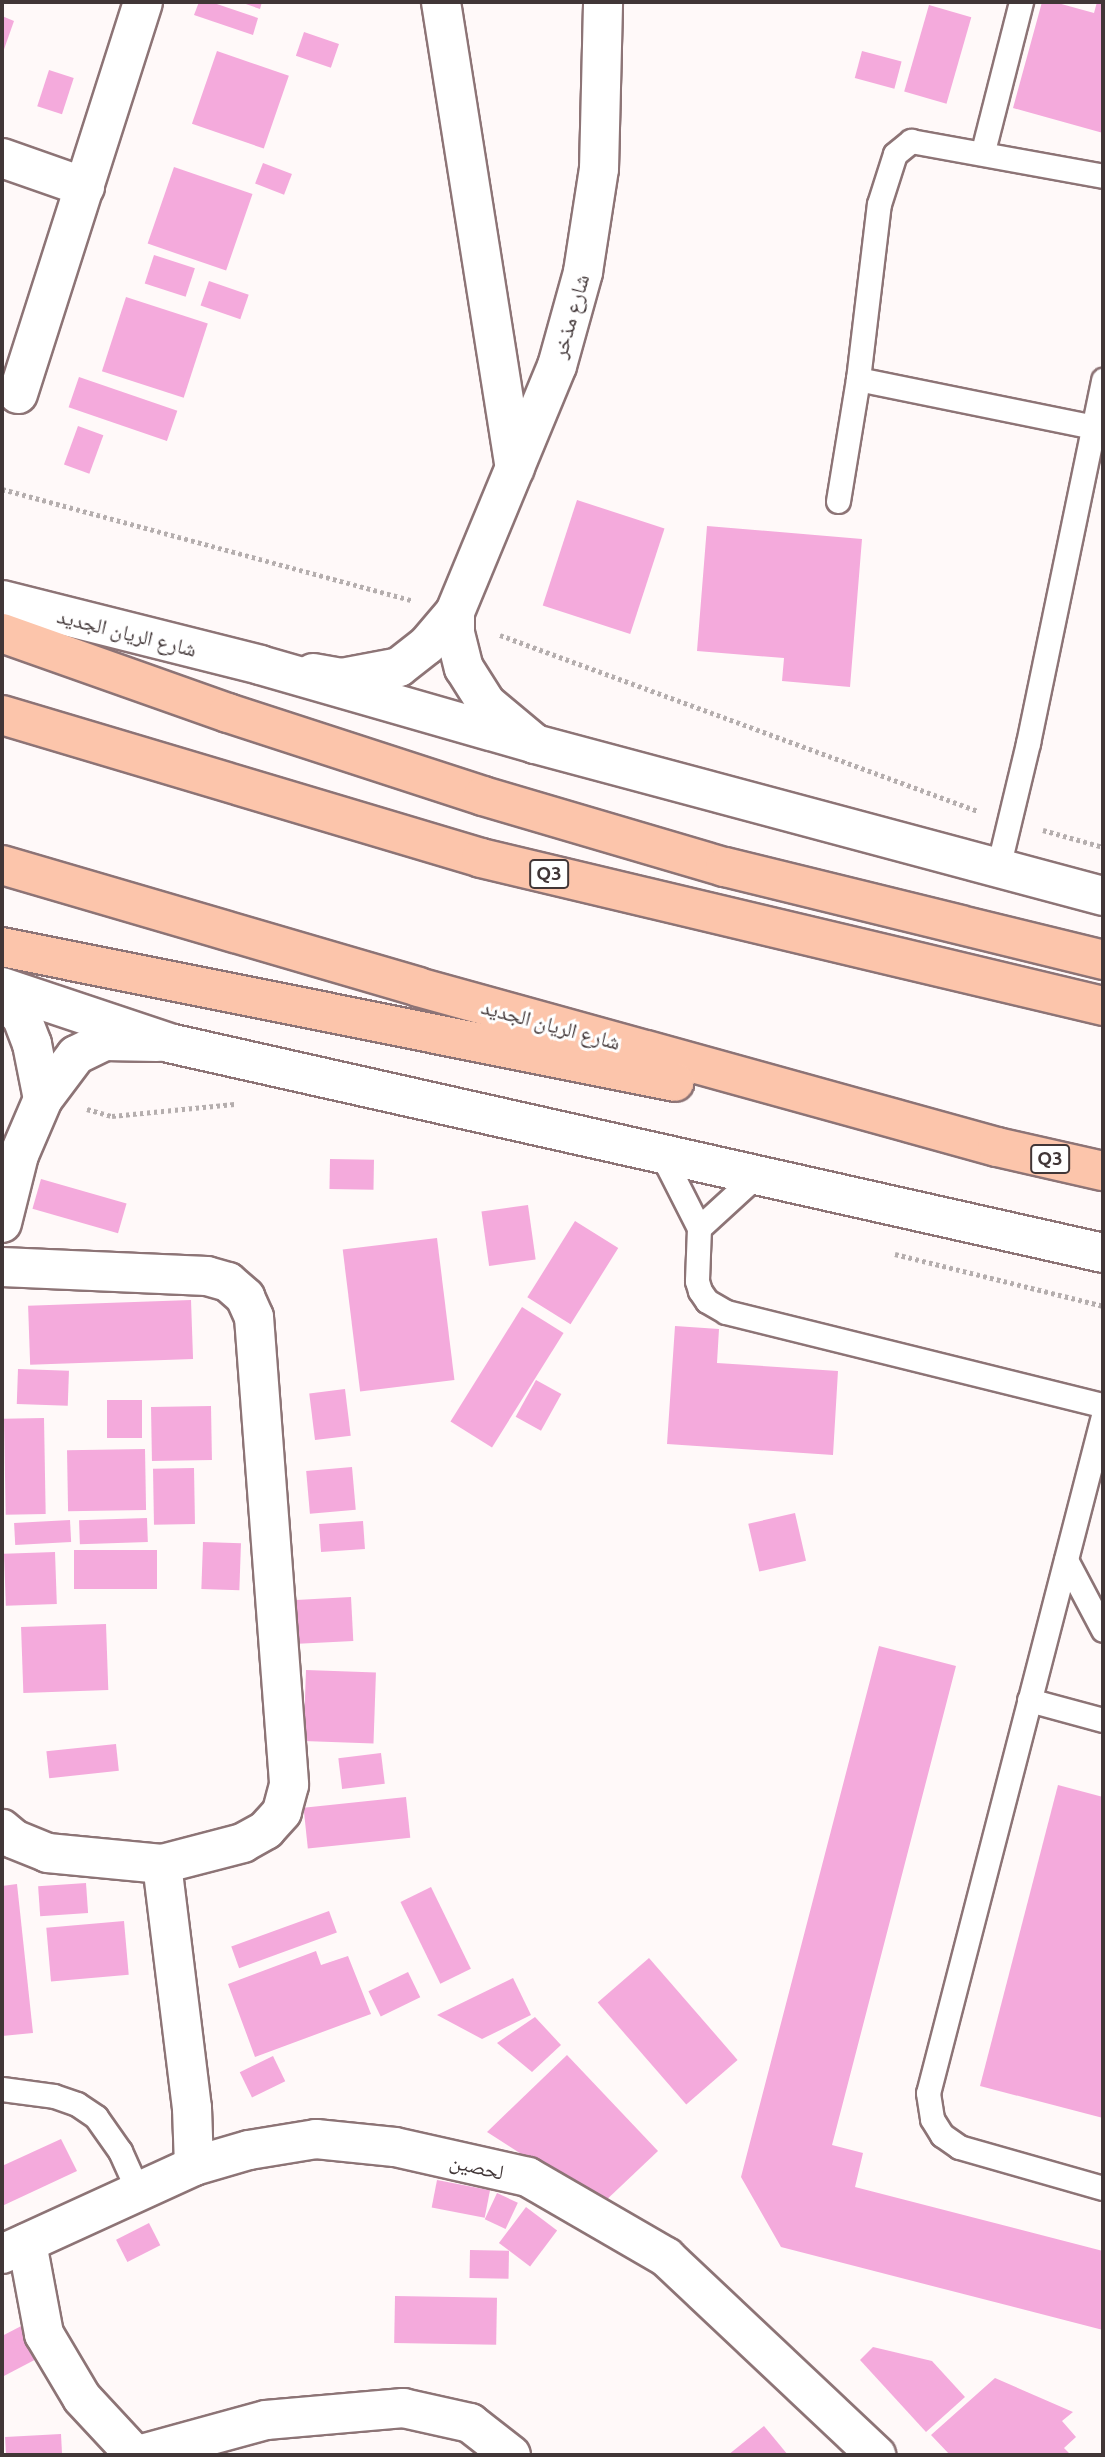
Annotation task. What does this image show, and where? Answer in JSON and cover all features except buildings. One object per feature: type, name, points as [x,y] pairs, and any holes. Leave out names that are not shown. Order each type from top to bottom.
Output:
[{"type":"highway","points":[[2,634],[483,796],[725,867],[1103,960]]},
{"type":"highway","name":"Q3","points":[[2,715],[481,858],[1103,1006]]},
{"type":"highway","name":"شارع الريان الجديد","points":[[2,864],[418,987],[997,1147],[1103,1171]]},
{"type":"highway","points":[[2,947],[997,1147]]},
{"type":"street","points":[[19,394],[142,2]]},
{"type":"street","points":[[441,2],[515,468]]},
{"type":"street","name":"شارع مذخر","points":[[260,665],[342,678],[399,667],[427,645],[455,612],[557,366],[583,272],[599,169],[603,2]]},
{"type":"street","points":[[2,158],[85,187]]},
{"type":"street","name":"شارع الريان الجديد","points":[[2,600],[260,665],[535,744],[1103,896]]},
{"type":"street","name":"شارع مذخر","points":[[455,612],[459,654],[472,681],[486,704],[535,744]]},
{"type":"street","points":[[2,987],[169,1043],[539,1123],[662,1155],[758,1174],[1103,1253]]},
{"type":"street","points":[[2,997],[22,1018],[32,1044],[43,1099]]},
{"type":"street","points":[[2,1223],[19,1155],[43,1099],[75,1055],[89,1046],[105,1041],[169,1043]]},
{"type":"street","points":[[2,1267],[207,1276],[228,1282],[245,1297],[254,1317],[289,1785],[282,1812],[266,1830],[243,1843],[162,1864],[48,1853],[14,1839],[2,1829]]},
{"type":"street","points":[[162,1864],[192,2108],[194,2166]]},
{"type":"street","name":"لحصين","points":[[15,2249],[194,2166],[249,2150],[316,2139],[395,2147],[528,2177],[666,2257],[876,2455]]},
{"type":"street","points":[[15,2249],[44,2334],[82,2398],[136,2455],[266,2420],[403,2408],[470,2423],[511,2455]]},
{"type":"lane","points":[[983,152],[1021,2]]},
{"type":"lane","points":[[838,501],[858,379],[879,204],[895,154],[911,141],[1103,176]]},
{"type":"lane","points":[[858,379],[1098,428]]},
{"type":"lane","points":[[998,868],[1098,428],[1103,380]]},
{"type":"lane","points":[[662,1155],[699,1228],[697,1281],[707,1301],[726,1312],[1103,1405]]},
{"type":"lane","points":[[699,1228],[758,1174]]},
{"type":"lane","points":[[1103,1416],[928,2092],[932,2119],[943,2135],[959,2147],[1103,2188]]},
{"type":"lane","points":[[1066,1560],[1103,1630]]},
{"type":"lane","points":[[1029,1700],[1103,1720]]},
{"type":"lane","points":[[2,2089],[54,2096],[77,2104],[96,2117],[120,2151],[138,2191]]},
{"type":"path","points":[[2,489],[455,612],[515,642],[952,804],[1103,847]]}]
